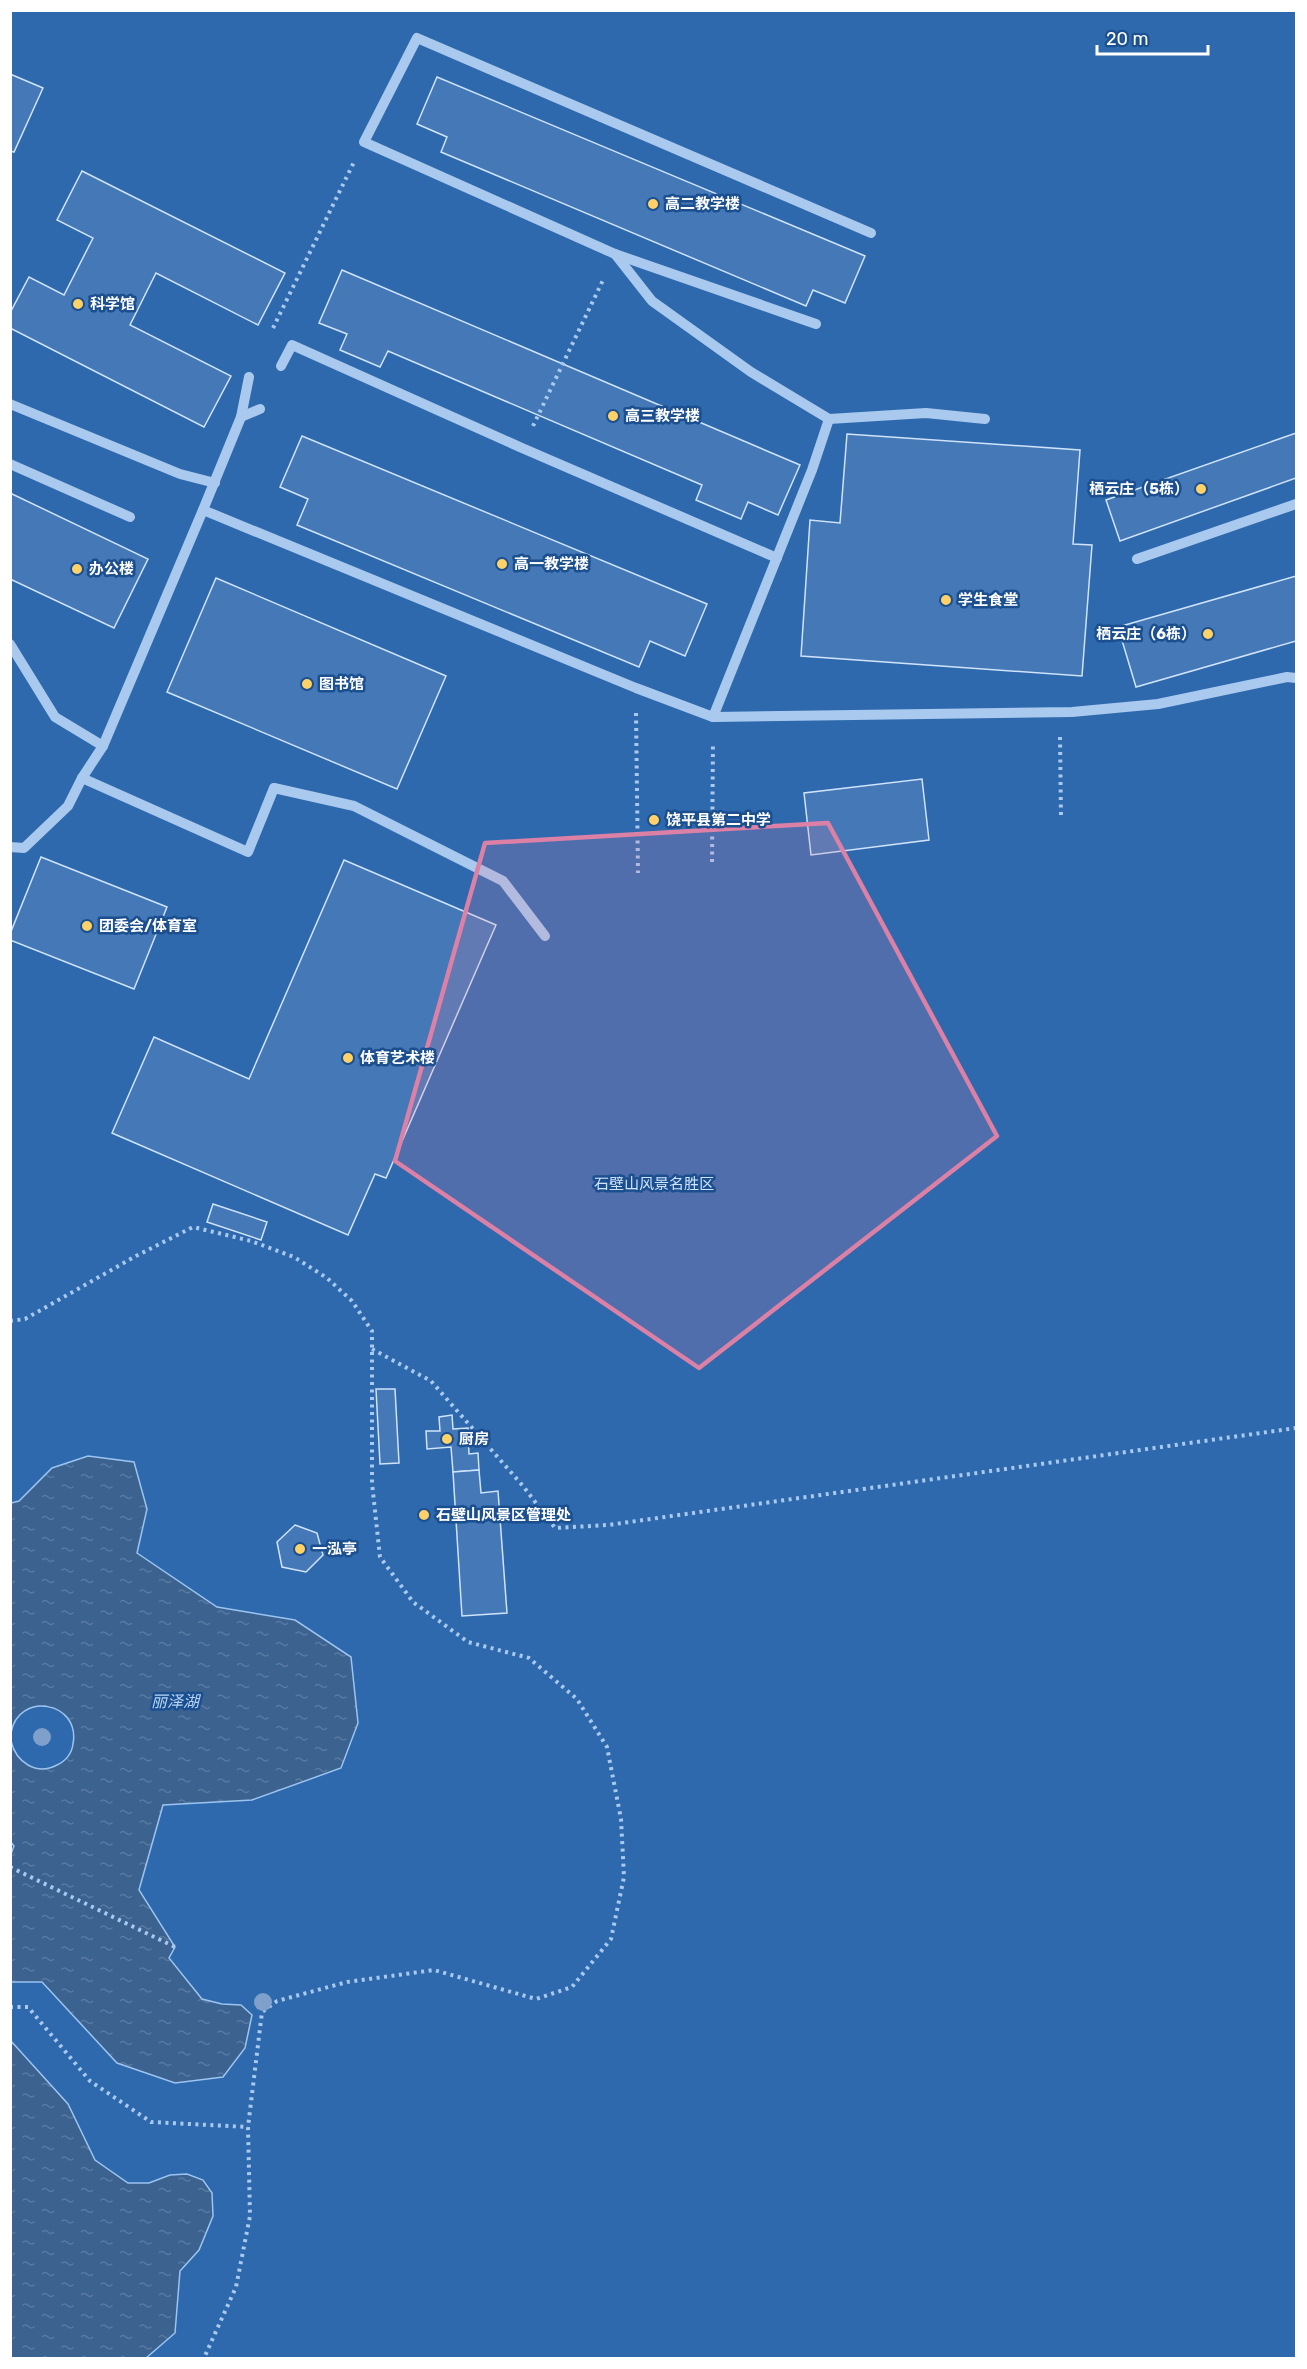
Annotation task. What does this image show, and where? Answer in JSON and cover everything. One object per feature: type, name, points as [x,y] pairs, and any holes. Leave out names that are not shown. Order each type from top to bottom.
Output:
[{"type":"lane","points":[[816,324],[615,254],[364,142],[417,38],[871,233]]},
{"type":"lane","points":[[615,254],[651,301],[751,372],[829,419],[926,413],[985,419]]},
{"type":"lane","points":[[281,366],[291,345],[777,558]]},
{"type":"lane","points":[[10,847],[24,848],[68,806],[82,778],[103,746],[215,483],[241,417],[249,377]]},
{"type":"lane","points":[[10,404],[180,474],[215,483]]},
{"type":"lane","points":[[241,417],[260,409]]},
{"type":"lane","points":[[713,717],[812,470],[829,419]]},
{"type":"lane","points":[[10,464],[130,517]]},
{"type":"lane","points":[[1137,559],[1296,504]]},
{"type":"lane","points":[[203,510],[636,688],[713,717],[1060,712],[1158,704],[1293,675]]},
{"type":"lane","points":[[10,644],[55,717],[103,746]]},
{"type":"lane","points":[[82,778],[248,852],[274,788],[354,806],[503,881],[545,936]]},
{"type":"path","points":[[270,334],[364,142]]},
{"type":"path","points":[[522,448],[615,254]]},
{"type":"path","points":[[636,688],[638,873]]},
{"type":"path","points":[[1060,712],[1061,818]]},
{"type":"path","points":[[712,862],[713,717]]},
{"type":"path","points":[[10,1321],[25,1319],[136,1256],[193,1227],[251,1241],[294,1257],[327,1278],[352,1301],[372,1331],[372,1483],[380,1557],[413,1602],[468,1642],[529,1658],[578,1699],[607,1747],[621,1819],[624,1877],[611,1939],[572,1987],[536,1999],[434,1970],[347,1982],[277,2001],[262,2012],[248,2127],[250,2216],[236,2287],[204,2358]]},
{"type":"path","points":[[372,1348],[431,1381],[523,1486],[555,1528],[608,1525],[1296,1428]]},
{"type":"path","points":[[10,1868],[175,1947]]},
{"type":"path","points":[[10,2007],[28,2007],[90,2081],[151,2122],[248,2127]]},
{"type":"highlighted area","points":[[828,823],[997,1136],[699,1368],[395,1161],[485,843]]},
{"type":"green space","name":"石壁山风景名胜区","points":[[11,11],[1296,11],[1296,2358],[11,2358]]},
{"type":"water","name":"丽泽湖","points":[[88,1456],[134,1462],[147,1509],[137,1553],[217,1607],[295,1620],[351,1657],[358,1723],[341,1768],[252,1800],[163,1805],[139,1890],[175,1947],[169,1958],[202,1999],[222,2004],[241,2005],[252,2015],[245,2048],[223,2077],[175,2083],[117,2063],[42,1982],[11,1982],[10,1857],[14,1846],[10,1841],[11,1741],[22,1761],[35,1768],[49,1768],[63,1761],[70,1754],[73,1729],[68,1718],[59,1711],[48,1707],[36,1707],[25,1711],[16,1720],[11,1733],[11,1503],[19,1501],[52,1468]]},
{"type":"water","points":[[11,2041],[68,2104],[95,2160],[128,2183],[149,2183],[170,2175],[187,2174],[203,2180],[212,2193],[213,2216],[199,2250],[180,2271],[175,2333],[146,2358],[11,2358]]},
{"type":"building","points":[[10,74],[43,88],[14,152],[10,151]]},
{"type":"building","name":"高二教学楼","points":[[437,77],[865,256],[845,303],[813,290],[806,306],[441,152],[447,137],[417,124]]},
{"type":"building","name":"科学馆","points":[[82,171],[285,273],[258,325],[156,273],[130,325],[231,376],[204,427],[10,328],[10,313],[29,277],[64,295],[93,238],[57,220]]},
{"type":"building","name":"高三教学楼","points":[[342,270],[800,465],[778,515],[748,502],[741,519],[696,500],[702,485],[388,351],[380,367],[340,350],[347,334],[319,323]]},
{"type":"building","name":"栖云庄（5栋）","points":[[1296,433],[1296,478],[1120,541],[1106,500]]},
{"type":"building","name":"学生食堂","points":[[847,434],[1080,450],[1073,544],[1092,545],[1082,676],[801,656],[810,520],[840,523]]},
{"type":"building","name":"高一教学楼","points":[[302,436],[707,604],[685,656],[650,641],[639,667],[297,525],[308,499],[280,487]]},
{"type":"building","name":"办公楼","points":[[10,493],[148,559],[114,628],[10,579]]},
{"type":"building","name":"栖云庄（6栋）","points":[[1296,576],[1296,641],[1136,687],[1118,627]]},
{"type":"building","name":"图书馆","points":[[216,578],[446,676],[397,789],[167,692]]},
{"type":"building","points":[[922,779],[929,840],[811,855],[804,793]]},
{"type":"building","name":"团委会/体育室","points":[[41,857],[167,907],[134,989],[10,940],[10,934]]},
{"type":"building","name":"体育艺术楼","points":[[344,860],[496,925],[386,1178],[375,1174],[348,1235],[112,1133],[154,1037],[249,1079]]},
{"type":"building","points":[[213,1204],[267,1222],[261,1240],[207,1222]]},
{"type":"building","points":[[376,1389],[395,1389],[399,1463],[380,1464]]},
{"type":"building","name":"厨房","points":[[452,1415],[453,1429],[468,1428],[469,1454],[478,1453],[479,1470],[453,1472],[451,1447],[427,1449],[426,1431],[440,1431],[439,1417]]},
{"type":"building","points":[[479,1470],[481,1493],[498,1491],[507,1613],[462,1616],[453,1472]]},
{"type":"building","name":"一泓亭","points":[[295,1525],[317,1533],[323,1555],[306,1572],[282,1567],[277,1542]]},
{"type":"place","name":"高二教学楼","points":[[653,204]]},
{"type":"place","name":"科学馆","points":[[78,304]]},
{"type":"place","name":"高三教学楼","points":[[613,416]]},
{"type":"place","name":"栖云庄（5栋）","points":[[1201,489]]},
{"type":"place","name":"高一教学楼","points":[[502,564]]},
{"type":"place","name":"办公楼","points":[[77,569]]},
{"type":"place","name":"学生食堂","points":[[946,600]]},
{"type":"place","name":"栖云庄（6栋）","points":[[1208,634]]},
{"type":"place","name":"图书馆","points":[[307,684]]},
{"type":"place","name":"饶平县第二中学","points":[[654,820]]},
{"type":"place","name":"团委会/体育室","points":[[87,926]]},
{"type":"place","name":"体育艺术楼","points":[[348,1058]]},
{"type":"place","name":"厨房","points":[[447,1439]]},
{"type":"place","name":"石壁山风景区管理处","points":[[424,1515]]},
{"type":"place","name":"一泓亭","points":[[300,1549]]}]
